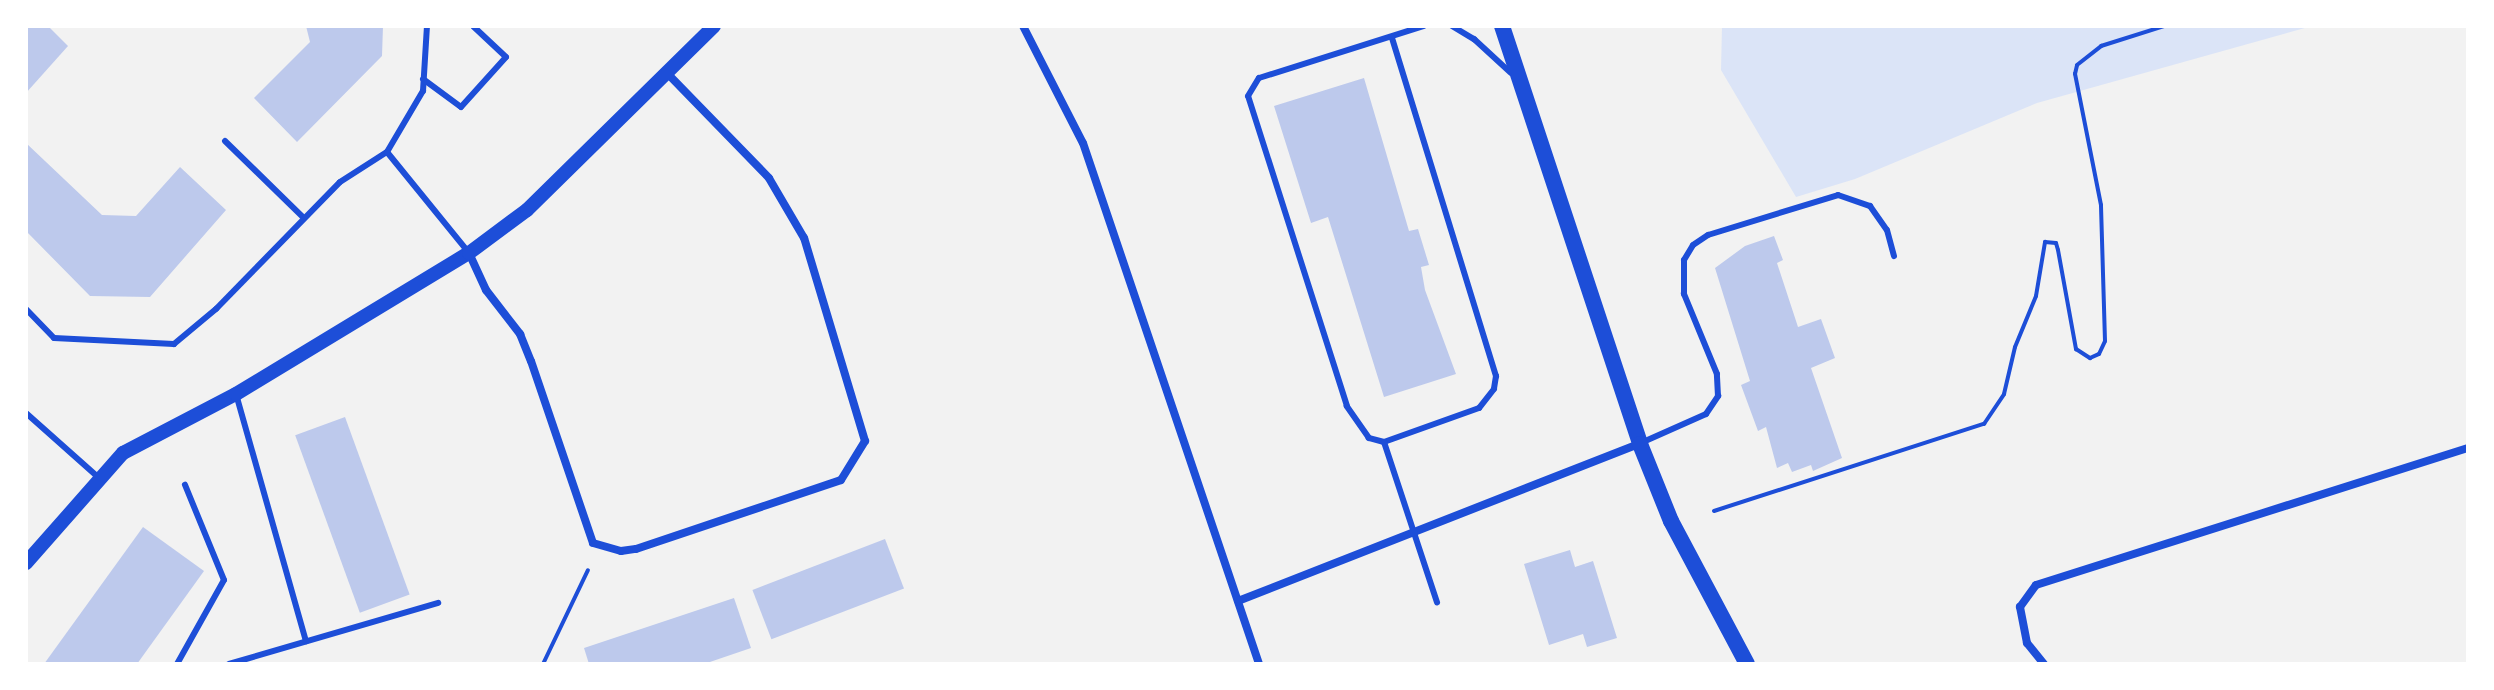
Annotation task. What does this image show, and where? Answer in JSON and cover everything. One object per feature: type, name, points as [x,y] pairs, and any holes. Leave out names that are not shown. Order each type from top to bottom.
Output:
[{"type":"main road","points":[[1502,26],[1640,444],[1671,521],[1747,664]]},
{"type":"street","points":[[26,563],[123,453],[236,394],[469,253],[527,210],[714,26]]},
{"type":"street","points":[[1023,26],[1083,143],[1259,664]]},
{"type":"street","points":[[469,253],[486,290],[520,334],[593,543],[621,551],[636,549],[841,480],[865,441],[804,238],[769,178],[667,73]]},
{"type":"street","points":[[1238,601],[1640,444]]},
{"type":"street","points":[[2044,664],[2027,643],[2020,607],[2036,585],[2468,448]]},
{"type":"lane","points":[[26,309],[54,338],[174,344],[340,182],[387,152],[423,91],[427,26]]},
{"type":"lane","points":[[423,79],[461,107],[506,57],[473,26]]},
{"type":"lane","points":[[1392,38],[1496,376],[1494,389],[1479,408],[1384,442],[1369,438],[1347,406],[1248,96],[1259,78],[1392,38],[1406,29],[1424,26]]},
{"type":"lane","points":[[1452,26],[1493,53],[1521,83]]},
{"type":"lane","points":[[225,141],[304,218]]},
{"type":"lane","points":[[387,152],[469,253]]},
{"type":"lane","points":[[1640,444],[1706,414],[1718,396],[1717,374],[1681,278],[1684,260],[1700,240],[1838,195],[1870,206],[1887,230],[1894,256]]},
{"type":"lane","points":[[236,394],[306,641]]},
{"type":"lane","points":[[26,413],[100,479]]},
{"type":"lane","points":[[1384,442],[1417,533],[1437,602]]},
{"type":"lane","points":[[177,664],[224,580],[185,485]]},
{"type":"lane","points":[[229,664],[438,603]]},
{"type":"path","points":[[1714,511],[1984,424],[2004,394],[2015,347],[2036,296],[2045,242],[2056,243],[2076,349],[2090,358],[2099,354],[2105,341],[2101,205],[2075,74],[2077,65],[2101,46],[2164,26]]},
{"type":"path","points":[[543,664],[588,570]]},
{"type":"shaded area","points":[[1722,26],[2312,26],[2037,103],[1855,179],[1796,197],[1721,70]]},
{"type":"building","points":[[26,26],[48,26],[68,46],[26,93]]},
{"type":"building","points":[[306,26],[383,26],[382,56],[297,142],[254,98],[310,42]]},
{"type":"building","points":[[1364,78],[1409,231],[1418,229],[1429,265],[1421,267],[1425,290],[1456,374],[1384,397],[1328,217],[1311,223],[1274,106]]},
{"type":"building","points":[[26,143],[102,215],[136,216],[180,167],[226,210],[150,297],[90,296],[26,231]]},
{"type":"building","points":[[1774,236],[1783,260],[1777,263],[1798,327],[1821,319],[1835,358],[1811,368],[1842,458],[1813,471],[1811,465],[1792,472],[1788,463],[1777,468],[1766,427],[1758,431],[1741,385],[1750,381],[1715,268],[1745,246]]},
{"type":"building","points":[[345,417],[410,595],[360,613],[295,435]]},
{"type":"building","points":[[143,527],[204,571],[137,664],[44,664]]},
{"type":"building","points":[[885,539],[904,588],[771,639],[752,590]]},
{"type":"building","points":[[1570,550],[1575,567],[1593,561],[1617,638],[1587,647],[1583,634],[1549,645],[1524,564]]},
{"type":"building","points":[[734,598],[751,648],[704,664],[589,664],[584,648]]}]
